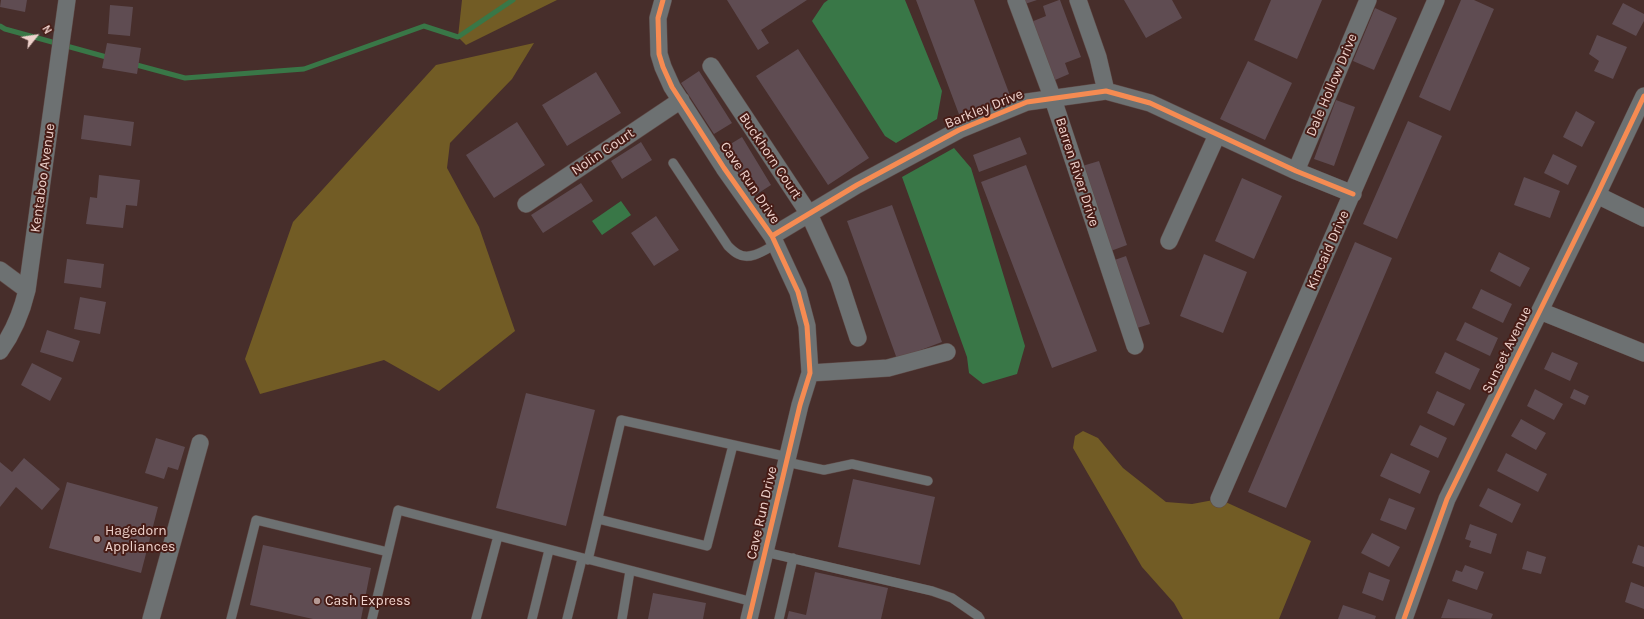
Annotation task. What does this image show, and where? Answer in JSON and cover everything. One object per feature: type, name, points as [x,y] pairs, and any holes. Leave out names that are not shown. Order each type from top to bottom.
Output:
[{"type":"street","name":"Kentaboo Avenue","points":[[0,351],[23,306],[67,0]]},
{"type":"street","name":"Cave Run Drive","points":[[663,0],[658,18],[659,54],[663,68],[672,87],[724,168],[774,240],[798,292],[807,326],[810,373],[800,405],[749,619]]},
{"type":"street","name":"Barren River Drive","points":[[1016,0],[1053,99],[1135,346]]},
{"type":"street","points":[[1078,0],[1098,56],[1106,91]]},
{"type":"street","name":"Dale Hollow Drive","points":[[1296,171],[1368,0]]},
{"type":"street","name":"Kincaid Drive","points":[[1219,499],[1353,194],[1436,0]]},
{"type":"street","name":"Buckhorn Court","points":[[711,66],[809,214],[840,280],[858,338]]},
{"type":"street","name":"Barkley Drive","points":[[774,240],[809,214],[904,159],[959,130],[1027,102],[1106,91],[1150,103],[1296,171],[1353,194]]},
{"type":"street","name":"Sunset Avenue","points":[[1404,619],[1447,499],[1597,195],[1644,96]]},
{"type":"street","name":"Nolin Court","points":[[526,204],[681,100]]},
{"type":"street","points":[[1169,241],[1218,134]]},
{"type":"street","points":[[1597,195],[1644,218]]},
{"type":"street","points":[[0,270],[26,290]]},
{"type":"street","points":[[1540,311],[1644,353]]},
{"type":"street","points":[[810,373],[888,368],[947,352]]},
{"type":"street","points":[[151,619],[200,444]]},
{"type":"lane","points":[[673,163],[728,246],[738,255],[749,256],[760,252],[774,240]]},
{"type":"lane","points":[[567,619],[598,519],[622,420],[733,445],[824,470],[852,464],[928,481]]},
{"type":"lane","points":[[598,519],[707,546],[733,445]]},
{"type":"lane","points":[[372,619],[398,510],[585,560],[753,602]]},
{"type":"lane","points":[[231,619],[256,520],[388,552]]},
{"type":"lane","points":[[476,619],[498,536]]},
{"type":"lane","points":[[532,619],[549,550]]},
{"type":"lane","points":[[765,552],[932,591],[952,598],[980,619]]},
{"type":"lane","points":[[779,619],[793,558]]},
{"type":"lane","points":[[622,619],[630,571]]},
{"type":"shaded area","points":[[462,0],[557,0],[466,45],[458,37]]},
{"type":"shaded area","points":[[828,0],[905,0],[942,91],[937,119],[896,143],[885,136],[812,21],[824,3]]},
{"type":"shaded area","points":[[534,43],[512,79],[450,143],[447,168],[479,227],[515,331],[439,391],[384,360],[260,394],[245,359],[293,222],[436,65]]},
{"type":"shaded area","points":[[954,148],[971,168],[1025,346],[1017,374],[983,384],[969,373],[967,357],[902,177]]},
{"type":"shaded area","points":[[621,201],[631,215],[602,235],[592,221]]},
{"type":"shaded area","points":[[1083,431],[1098,438],[1123,468],[1166,502],[1192,504],[1219,499],[1311,541],[1279,619],[1183,619],[1174,603],[1142,567],[1073,448],[1075,436]]},
{"type":"building","points":[[1,0],[27,0],[25,12],[0,7]]},
{"type":"building","points":[[727,0],[807,0],[761,30],[769,43],[758,50]]},
{"type":"building","points":[[916,0],[974,0],[1014,106],[963,125]]},
{"type":"building","points":[[1024,0],[1037,0],[1025,4]]},
{"type":"building","points":[[1059,0],[1081,57],[1065,63],[1069,74],[1055,80],[1031,22],[1046,16],[1043,6]]},
{"type":"building","points":[[1124,0],[1172,0],[1182,18],[1146,38]]},
{"type":"building","points":[[1271,0],[1322,0],[1297,59],[1254,40]]},
{"type":"building","points":[[1461,0],[1474,0],[1494,9],[1450,111],[1419,97]]},
{"type":"building","points":[[1623,3],[1644,14],[1644,21],[1636,36],[1612,24]]},
{"type":"building","points":[[110,5],[133,7],[130,36],[108,34]]},
{"type":"building","points":[[1375,8],[1397,18],[1374,70],[1353,61]]},
{"type":"building","points":[[1597,35],[1627,47],[1613,79],[1594,71],[1599,61],[1589,54]]},
{"type":"building","points":[[107,43],[141,48],[137,74],[102,68]]},
{"type":"building","points":[[798,49],[869,158],[828,185],[756,76]]},
{"type":"building","points":[[1248,61],[1292,83],[1265,140],[1220,119]]},
{"type":"building","points":[[699,71],[732,123],[714,134],[681,83]]},
{"type":"building","points":[[596,72],[621,113],[567,146],[542,105]]},
{"type":"building","points":[[1336,100],[1355,107],[1334,166],[1314,159]]},
{"type":"building","points":[[1576,111],[1595,122],[1582,147],[1563,137]]},
{"type":"building","points":[[84,115],[134,122],[131,146],[81,139]]},
{"type":"building","points":[[1408,121],[1442,136],[1397,239],[1363,224]]},
{"type":"building","points":[[517,122],[545,165],[494,198],[466,155]]},
{"type":"building","points":[[742,137],[771,185],[754,196],[724,148]]},
{"type":"building","points":[[1020,137],[1027,154],[979,172],[973,155]]},
{"type":"building","points":[[641,142],[652,160],[622,179],[611,161]]},
{"type":"building","points":[[1553,154],[1577,166],[1568,185],[1544,173]]},
{"type":"building","points":[[1099,161],[1127,245],[1108,252],[1079,167]]},
{"type":"building","points":[[1026,165],[1097,351],[1052,368],[981,182]]},
{"type":"building","points":[[99,175],[140,180],[137,206],[126,205],[123,228],[86,224],[90,197],[97,198]]},
{"type":"building","points":[[1524,177],[1560,191],[1550,218],[1514,205]]},
{"type":"building","points":[[1242,178],[1282,196],[1254,259],[1215,241]]},
{"type":"building","points":[[581,183],[593,201],[543,233],[531,215]]},
{"type":"building","points":[[892,205],[942,342],[897,359],[847,221]]},
{"type":"building","points":[[656,216],[679,250],[654,266],[631,233]]},
{"type":"building","points":[[1355,242],[1392,258],[1286,508],[1248,492]]},
{"type":"building","points":[[1499,252],[1530,268],[1520,287],[1490,271]]},
{"type":"building","points":[[1204,254],[1247,272],[1223,333],[1180,316]]},
{"type":"building","points":[[1126,256],[1150,324],[1134,329],[1109,262]]},
{"type":"building","points":[[67,259],[104,264],[101,288],[64,283]]},
{"type":"building","points":[[1481,289],[1512,304],[1503,323],[1472,308]]},
{"type":"building","points":[[80,297],[106,302],[100,334],[74,329]]},
{"type":"building","points":[[1465,322],[1498,338],[1490,356],[1456,340]]},
{"type":"building","points":[[47,330],[80,341],[73,362],[40,352]]},
{"type":"building","points":[[1445,352],[1480,369],[1470,390],[1435,373]]},
{"type":"building","points":[[1552,352],[1578,363],[1570,381],[1544,369]]},
{"type":"building","points":[[32,363],[62,378],[50,401],[21,385]]},
{"type":"building","points":[[1535,389],[1563,404],[1554,420],[1527,406]]},
{"type":"building","points":[[1574,389],[1589,396],[1585,405],[1570,398]]},
{"type":"building","points":[[1437,391],[1465,404],[1454,426],[1427,413]]},
{"type":"building","points":[[526,393],[595,410],[566,526],[496,508]]},
{"type":"building","points":[[1521,419],[1546,433],[1536,450],[1511,436]]},
{"type":"building","points":[[1420,425],[1447,438],[1438,458],[1410,445]]},
{"type":"building","points":[[156,438],[185,447],[178,470],[168,467],[164,479],[145,473]]},
{"type":"building","points":[[1391,453],[1430,471],[1420,494],[1380,476]]},
{"type":"building","points":[[1506,453],[1547,474],[1538,492],[1497,471]]},
{"type":"building","points":[[24,458],[60,489],[42,510],[16,487],[0,507],[0,462],[12,472]]},
{"type":"building","points":[[853,479],[935,497],[920,565],[838,547]]},
{"type":"building","points":[[67,482],[158,507],[141,573],[49,548]]},
{"type":"building","points":[[1488,488],[1521,504],[1512,523],[1479,506]]},
{"type":"building","points":[[1389,498],[1415,508],[1406,530],[1380,520]]},
{"type":"building","points":[[1470,524],[1497,534],[1491,554],[1469,547],[1471,541],[1465,539]]},
{"type":"building","points":[[1372,533],[1400,547],[1389,567],[1361,553]]},
{"type":"building","points":[[263,545],[371,568],[361,619],[313,619],[250,605]]},
{"type":"building","points":[[1638,545],[1644,547],[1644,567],[1632,563]]},
{"type":"building","points":[[1527,551],[1546,557],[1541,574],[1522,569]]},
{"type":"building","points":[[1465,565],[1484,572],[1477,590],[1452,581],[1456,570],[1462,572]]},
{"type":"building","points":[[815,572],[888,588],[881,619],[787,619],[789,611],[806,615]]},
{"type":"building","points":[[1369,572],[1390,580],[1383,601],[1362,593]]},
{"type":"building","points":[[1631,582],[1644,587],[1644,609],[1625,602]]},
{"type":"building","points":[[653,593],[706,603],[703,619],[648,619]]},
{"type":"building","points":[[1448,599],[1493,614],[1491,619],[1441,618]]},
{"type":"building","points":[[1343,605],[1376,616],[1375,619],[1338,619]]},
{"type":"waterway","points":[[133,64],[185,78],[304,69],[424,26],[458,37],[513,0]]},
{"type":"waterway","points":[[0,26],[5,29],[110,58]]},
{"type":"cycle path","points":[[663,0],[658,18],[659,54],[663,67],[672,87],[724,168],[772,236],[798,292],[807,326],[810,373],[800,405],[749,619]]},
{"type":"cycle path","points":[[772,236],[857,185],[959,130],[1027,102],[1106,91],[1150,103],[1296,171],[1353,194]]},
{"type":"cycle path","points":[[1404,619],[1447,499],[1597,195],[1644,96]]},
{"type":"place","name":"Hagedorn Appliances","points":[[97,539]]},
{"type":"place","name":"Cash Express","points":[[317,601]]}]
